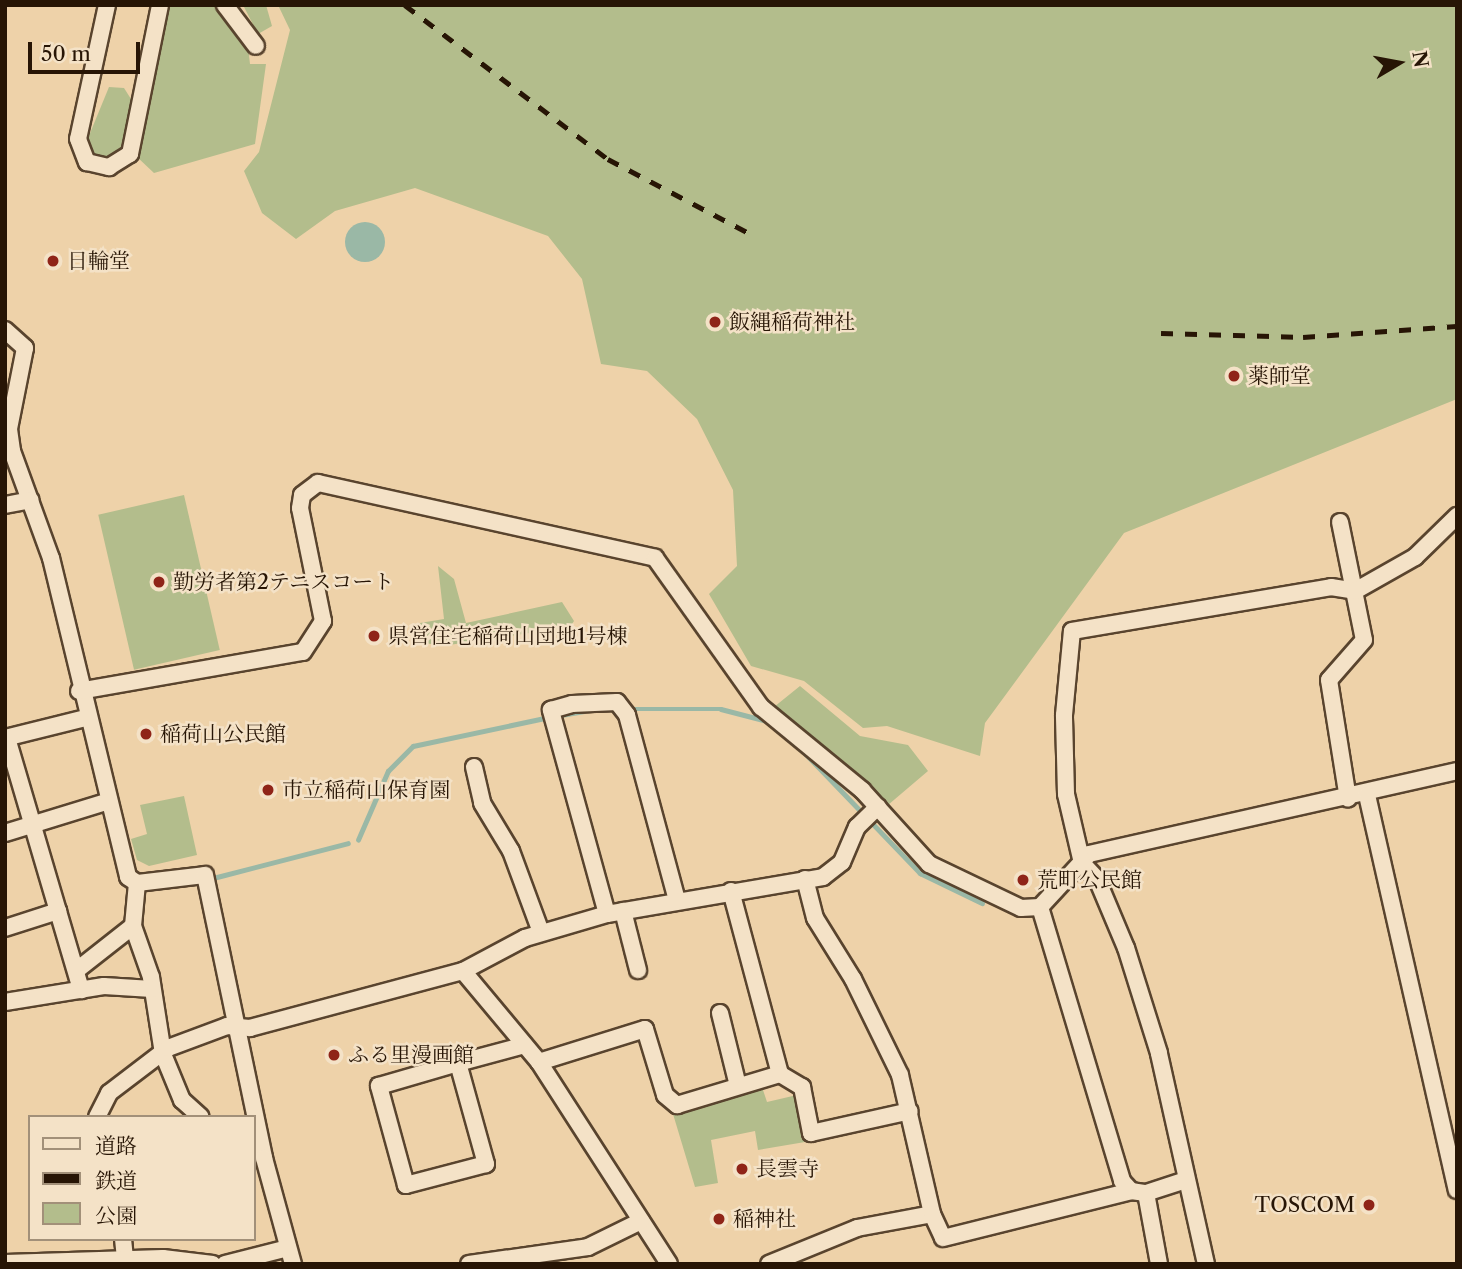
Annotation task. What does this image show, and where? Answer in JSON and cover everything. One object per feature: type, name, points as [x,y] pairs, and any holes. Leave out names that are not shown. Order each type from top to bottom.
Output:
[{"type":"street","points":[[107,5],[78,139],[87,162],[109,167],[130,154],[160,5]]},
{"type":"street","points":[[225,5],[256,46]]},
{"type":"street","points":[[5,330],[25,348],[9,434],[51,558],[85,718],[128,877],[137,883],[205,874],[238,1027],[252,1115]]},
{"type":"street","points":[[79,691],[303,652],[323,621],[300,508],[302,495],[318,483],[655,558],[747,693],[871,814],[929,864],[1021,908],[1040,907],[1090,854],[1367,795],[1457,771]]},
{"type":"street","points":[[5,505],[31,500]]},
{"type":"street","points":[[1206,1264],[1184,1181],[1158,1053],[1126,948],[1097,879],[1082,863],[1066,794],[1064,715],[1075,626],[1227,608],[1331,587],[1354,591],[1415,557],[1457,516]]},
{"type":"street","points":[[1340,522],[1363,646],[1335,667],[1329,680],[1348,797]]},
{"type":"street","points":[[638,970],[615,913],[553,717],[624,710],[677,900]]},
{"type":"street","points":[[80,990],[78,970],[6,738],[85,718]]},
{"type":"street","points":[[474,767],[482,803],[511,851],[541,932]]},
{"type":"street","points":[[1367,795],[1457,1190]]},
{"type":"street","points":[[5,833],[106,802]]},
{"type":"street","points":[[98,1115],[109,1093],[163,1054],[238,1027],[463,971],[541,932],[677,900],[834,872],[871,814]]},
{"type":"street","points":[[805,879],[815,918],[853,979],[910,1111],[932,1214],[943,1238],[1184,1181]]},
{"type":"street","points":[[137,883],[133,926],[152,989],[163,1054],[182,1100],[199,1115]]},
{"type":"street","points":[[731,891],[779,1074]]},
{"type":"street","points":[[1040,907],[1122,1181],[1138,1192],[1158,1264]]},
{"type":"street","points":[[5,928],[58,911]]},
{"type":"street","points":[[78,970],[133,926]]},
{"type":"street","points":[[463,971],[539,1062],[669,1264]]},
{"type":"street","points":[[5,1002],[80,990],[152,989]]},
{"type":"street","points":[[720,1013],[738,1086]]},
{"type":"street","points":[[539,1062],[645,1028],[665,1095],[677,1105],[779,1074],[802,1087],[811,1133],[910,1111]]},
{"type":"street","points":[[458,1063],[486,1164],[406,1185],[379,1086],[458,1063],[525,1045]]},
{"type":"street","points":[[225,1264],[290,1256],[259,1158],[256,1139]]},
{"type":"street","points":[[769,1264],[858,1228],[932,1214]]},
{"type":"street","points":[[469,1264],[560,1257],[588,1247],[641,1221]]},
{"type":"street","points":[[123,1241],[125,1259]]},
{"type":"street","points":[[5,1263],[125,1259],[214,1264]]},
{"type":"green space","points":[[167,5],[220,5],[248,47],[250,64],[266,64],[255,144],[154,173],[136,156]]},
{"type":"green space","points":[[243,5],[266,5],[272,26],[258,34]]},
{"type":"green space","points":[[278,5],[1457,5],[1457,399],[1124,533],[985,723],[980,756],[887,726],[863,728],[804,681],[751,666],[709,594],[737,566],[733,490],[697,419],[647,371],[601,364],[582,279],[548,236],[415,188],[335,211],[296,239],[262,213],[244,171],[259,152],[290,30]]},
{"type":"green space","points":[[109,87],[124,88],[131,99],[124,148],[109,160],[97,158],[86,143]]},
{"type":"green space","name":"勤労者第2テニスコート","points":[[184,495],[220,650],[134,670],[98,515]]},
{"type":"green space","points":[[438,566],[454,579],[466,623],[562,602],[574,621],[570,627],[442,646],[425,643],[420,623],[444,619]]},
{"type":"green space","points":[[800,686],[860,736],[908,745],[928,771],[888,805],[774,707]]},
{"type":"green space","points":[[184,796],[197,855],[149,866],[137,860],[131,839],[147,834],[140,805]]},
{"type":"green space","points":[[762,1087],[767,1102],[797,1095],[805,1142],[758,1150],[755,1131],[711,1140],[718,1183],[695,1187],[673,1114]]},
{"type":"shaded area","points":[[365,222],[373,223],[379,228],[384,234],[384,250],[379,256],[373,261],[365,262],[357,261],[351,256],[346,250],[345,242],[346,234],[351,228],[357,223]]},
{"type":"waterway","points":[[628,709],[721,709],[767,721]]},
{"type":"waterway","points":[[561,715],[584,711]]},
{"type":"waterway","points":[[358,840],[388,771],[413,746],[549,717]]},
{"type":"waterway","points":[[806,754],[920,873],[982,903]]},
{"type":"waterway","points":[[217,877],[348,843]]},
{"type":"railway","points":[[405,5],[608,159],[753,235]]},
{"type":"railway","points":[[1161,333],[1303,337],[1457,326]]},
{"type":"place","name":"日輪堂","points":[[53,261]]},
{"type":"place","name":"飯縄稲荷神社","points":[[715,322]]},
{"type":"place","name":"薬師堂","points":[[1234,376]]},
{"type":"place","name":"勤労者第2テニスコート","points":[[159,582]]},
{"type":"place","name":"県営住宅稲荷山団地1号棟","points":[[374,636]]},
{"type":"place","name":"稲荷山公民館","points":[[146,734]]},
{"type":"place","name":"市立稲荷山保育園","points":[[268,790]]},
{"type":"place","name":"荒町公民館","points":[[1023,880]]},
{"type":"place","name":"ふる里漫画館","points":[[334,1055]]},
{"type":"place","name":"長雲寺","points":[[742,1169]]},
{"type":"place","name":"TOSCOM","points":[[1369,1205]]},
{"type":"place","name":"稲神社","points":[[719,1219]]}]
